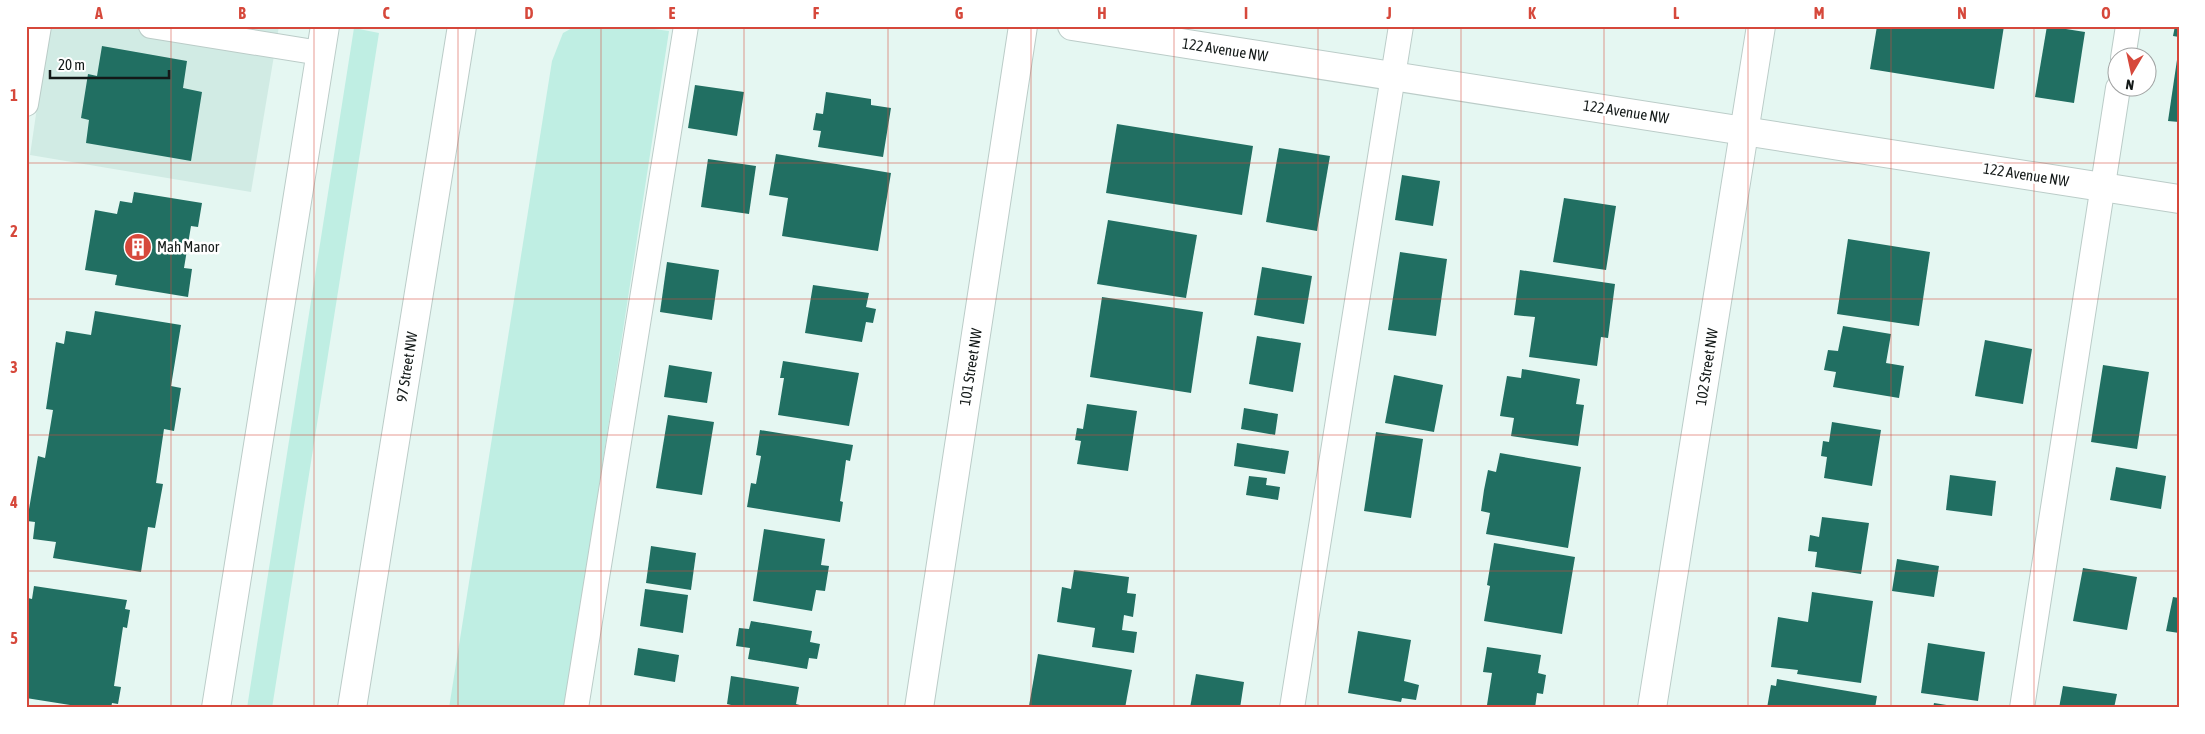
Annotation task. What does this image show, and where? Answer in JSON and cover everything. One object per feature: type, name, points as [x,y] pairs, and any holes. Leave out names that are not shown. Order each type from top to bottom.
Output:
[{"type":"street","points":[[216,708],[324,26]]},
{"type":"street","name":"97 Street NW","points":[[352,708],[462,26]]},
{"type":"street","name":"101 Street NW","points":[[919,708],[1023,26]]},
{"type":"street","name":"122 Avenue NW","points":[[1072,26],[2179,199]]},
{"type":"street","name":"102 Street NW","points":[[1652,708],[1761,26]]},
{"type":"lane","points":[[26,104],[39,26]]},
{"type":"lane","points":[[151,26],[212,31],[320,54]]},
{"type":"lane","points":[[576,708],[686,26]]},
{"type":"lane","points":[[1292,708],[1401,26]]},
{"type":"lane","points":[[2125,48],[2128,26]]},
{"type":"lane","points":[[2022,708],[2116,98]]},
{"type":"shaded area","points":[[49,26],[279,26],[251,192],[30,155]]},
{"type":"green space","points":[[576,26],[632,26],[669,31],[565,708],[449,708],[552,61],[563,33]]},
{"type":"green space","points":[[354,28],[379,33],[272,708],[247,708]]},
{"type":"building","points":[[1877,26],[2004,26],[1994,89],[1870,69]]},
{"type":"building","points":[[2047,26],[2085,32],[2074,103],[2035,97]]},
{"type":"building","points":[[2175,26],[2179,26],[2179,37],[2173,36]]},
{"type":"building","points":[[102,46],[187,61],[183,88],[202,92],[191,161],[86,143],[89,120],[81,118],[88,74],[97,76]]},
{"type":"building","points":[[2179,53],[2179,122],[2168,121]]},
{"type":"building","points":[[695,85],[744,92],[737,136],[688,128]]},
{"type":"building","points":[[826,92],[871,99],[871,105],[891,108],[883,157],[818,147],[821,131],[813,130],[816,113],[823,114]]},
{"type":"building","points":[[1117,124],[1253,146],[1242,215],[1106,193]]},
{"type":"building","points":[[1279,148],[1330,156],[1317,231],[1266,222]]},
{"type":"building","points":[[776,154],[891,173],[878,251],[782,236],[788,198],[769,195]]},
{"type":"building","points":[[708,159],[756,166],[749,214],[701,207]]},
{"type":"building","points":[[1402,175],[1440,181],[1433,226],[1395,220]]},
{"type":"building","name":"Mah Manor","points":[[134,192],[202,203],[198,227],[191,226],[184,268],[192,269],[188,297],[115,285],[117,275],[85,270],[95,210],[117,214],[120,201],[132,203]]},
{"type":"building","points":[[1564,198],[1616,206],[1606,270],[1553,262]]},
{"type":"building","points":[[1108,220],[1197,235],[1186,298],[1097,284]]},
{"type":"building","points":[[1848,239],[1930,252],[1919,326],[1837,314]]},
{"type":"building","points":[[1400,252],[1447,259],[1436,336],[1388,330]]},
{"type":"building","points":[[667,262],[719,270],[712,320],[660,312]]},
{"type":"building","points":[[1262,267],[1312,276],[1304,324],[1254,315]]},
{"type":"building","points":[[1520,270],[1615,284],[1608,338],[1601,337],[1597,366],[1529,357],[1535,317],[1514,315]]},
{"type":"building","points":[[813,285],[869,293],[866,307],[876,309],[873,323],[866,322],[862,342],[805,333]]},
{"type":"building","points":[[1102,297],[1203,312],[1191,393],[1090,377]]},
{"type":"building","points":[[95,311],[181,325],[171,386],[181,388],[174,431],[164,429],[156,483],[163,484],[155,528],[148,527],[141,572],[53,558],[56,542],[33,539],[35,522],[27,521],[38,456],[45,458],[53,410],[46,409],[56,342],[64,344],[66,331],[91,335]]},
{"type":"building","points":[[1843,326],[1891,334],[1886,363],[1904,366],[1899,398],[1833,387],[1836,372],[1824,370],[1828,350],[1838,351]]},
{"type":"building","points":[[1257,336],[1301,343],[1293,392],[1249,384]]},
{"type":"building","points":[[1985,340],[2032,349],[2023,404],[1975,396]]},
{"type":"building","points":[[783,361],[859,373],[849,426],[778,415],[784,378],[780,378]]},
{"type":"building","points":[[669,365],[712,372],[707,403],[664,397]]},
{"type":"building","points":[[2103,365],[2149,372],[2137,449],[2091,442]]},
{"type":"building","points":[[1522,369],[1580,379],[1576,404],[1584,405],[1578,446],[1511,436],[1514,418],[1500,416],[1507,376],[1521,378]]},
{"type":"building","points":[[1394,375],[1443,385],[1434,432],[1385,423]]},
{"type":"building","points":[[1087,404],[1137,411],[1128,471],[1077,464],[1081,441],[1075,440],[1077,428],[1083,429]]},
{"type":"building","points":[[1244,408],[1278,414],[1275,435],[1241,429]]},
{"type":"building","points":[[668,415],[714,422],[702,495],[656,488]]},
{"type":"building","points":[[1832,422],[1881,430],[1872,486],[1824,478],[1827,457],[1821,456],[1823,441],[1829,442]]},
{"type":"building","points":[[760,430],[853,445],[850,461],[846,460],[840,501],[843,502],[840,522],[747,507],[751,483],[756,484],[761,456],[756,455]]},
{"type":"building","points":[[1376,432],[1423,439],[1411,518],[1364,511]]},
{"type":"building","points":[[1237,443],[1289,451],[1285,474],[1234,466]]},
{"type":"building","points":[[1500,453],[1581,467],[1568,548],[1486,534],[1490,513],[1481,511],[1484,490],[1488,470],[1496,472]]},
{"type":"building","points":[[2116,467],[2166,476],[2161,509],[2110,500]]},
{"type":"building","points":[[1950,475],[1996,481],[1992,516],[1946,510]]},
{"type":"building","points":[[1249,476],[1267,478],[1266,485],[1280,487],[1278,500],[1246,495]]},
{"type":"building","points":[[1822,517],[1869,523],[1861,574],[1815,567],[1817,552],[1808,551],[1810,535],[1819,537]]},
{"type":"building","points":[[764,529],[825,539],[821,565],[829,566],[825,591],[816,590],[812,611],[753,601]]},
{"type":"building","points":[[1494,543],[1575,557],[1562,634],[1484,621],[1490,586],[1487,585]]},
{"type":"building","points":[[651,546],[696,553],[691,590],[646,583]]},
{"type":"building","points":[[1897,559],[1939,566],[1934,597],[1892,591]]},
{"type":"building","points":[[2083,568],[2137,577],[2127,630],[2073,621]]},
{"type":"building","points":[[1074,570],[1129,577],[1127,593],[1136,594],[1133,617],[1124,615],[1122,630],[1137,632],[1134,653],[1092,647],[1095,628],[1057,622],[1062,587],[1071,589]]},
{"type":"building","points":[[34,586],[127,600],[125,609],[130,610],[127,628],[123,627],[114,686],[121,687],[118,704],[112,703],[111,708],[89,708],[26,698],[26,606],[28,598],[32,599]]},
{"type":"building","points":[[645,589],[688,595],[683,633],[640,626]]},
{"type":"building","points":[[1812,592],[1873,601],[1861,683],[1797,674],[1798,670],[1771,667],[1778,617],[1808,622]]},
{"type":"building","points":[[2173,597],[2179,598],[2179,633],[2166,631]]},
{"type":"building","points":[[751,621],[812,631],[810,642],[820,644],[817,659],[809,658],[807,669],[748,659],[750,648],[736,646],[739,628],[749,629]]},
{"type":"building","points":[[1358,631],[1411,640],[1404,681],[1419,685],[1416,700],[1402,698],[1401,702],[1348,693]]},
{"type":"building","points":[[1928,643],[1985,652],[1978,701],[1921,693]]},
{"type":"building","points":[[1487,647],[1541,655],[1538,673],[1546,675],[1543,694],[1537,693],[1535,708],[1506,708],[1487,705],[1492,673],[1483,672]]},
{"type":"building","points":[[638,648],[679,655],[675,682],[634,675]]},
{"type":"building","points":[[1038,654],[1132,670],[1125,708],[1041,708],[1029,706]]},
{"type":"building","points":[[1196,674],[1244,682],[1240,708],[1190,708]]},
{"type":"building","points":[[731,676],[799,687],[796,704],[812,708],[730,708],[731,705],[727,704]]},
{"type":"building","points":[[1777,679],[1877,696],[1875,708],[1767,708],[1771,685],[1776,686]]},
{"type":"building","points":[[2063,686],[2117,694],[2114,708],[2059,708]]},
{"type":"building","points":[[1934,703],[1959,707],[1959,708],[1933,708]]},
{"type":"place","name":"Mah Manor","points":[[138,247]]}]
